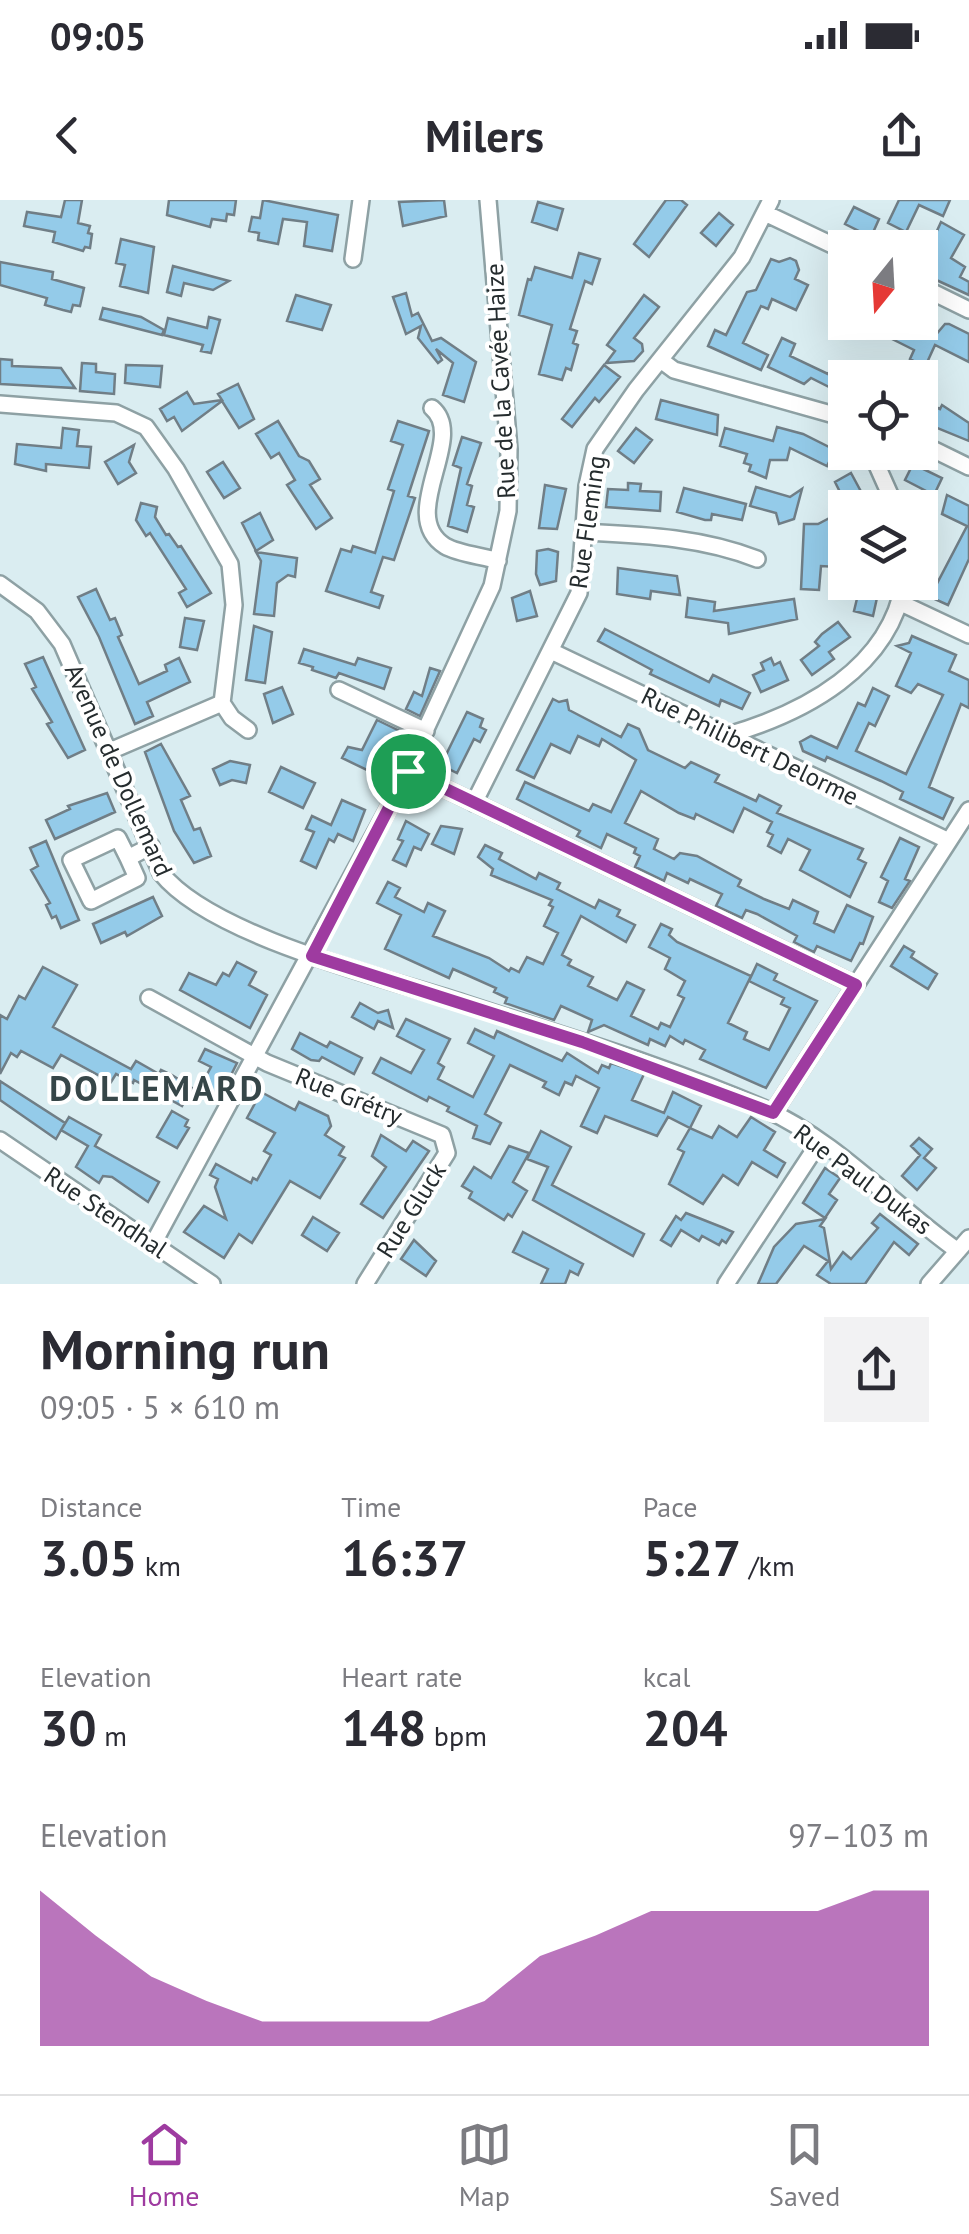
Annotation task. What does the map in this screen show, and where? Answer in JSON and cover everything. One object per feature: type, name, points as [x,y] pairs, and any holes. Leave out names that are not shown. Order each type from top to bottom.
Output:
[{"type":"street","points":[[352,259],[361,200]]},
{"type":"street","name":"Rue de la Cavée Haize","points":[[153,1244],[312,956],[408,771],[492,586],[508,511],[509,449],[488,200]]},
{"type":"street","points":[[768,206],[828,241]]},
{"type":"street","name":"Rue Fleming","points":[[474,803],[579,592],[594,449],[742,257],[768,206]]},
{"type":"street","points":[[938,295],[969,310]]},
{"type":"street","points":[[662,361],[674,370],[828,413]]},
{"type":"street","points":[[0,404],[116,413],[146,427],[176,468],[230,564],[234,605],[222,702],[232,718],[248,730]]},
{"type":"street","points":[[432,408],[443,417],[446,430],[430,486],[428,508],[434,533],[444,546],[498,561]]},
{"type":"street","points":[[938,452],[969,467]]},
{"type":"street","points":[[583,532],[692,539],[757,559]]},
{"type":"street","name":"Avenue de Dollemard","points":[[0,584],[36,612],[62,644],[161,874],[182,897],[312,956]]},
{"type":"street","points":[[728,735],[776,718],[830,691],[862,664],[885,636],[902,600]]},
{"type":"street","points":[[901,604],[969,636]]},
{"type":"street","name":"Rue Philibert Delorme","points":[[551,651],[949,841]]},
{"type":"street","points":[[339,690],[426,731]]},
{"type":"street","points":[[110,751],[222,702]]},
{"type":"street","points":[[408,771],[856,985]]},
{"type":"street","points":[[773,1113],[969,810]]},
{"type":"street","points":[[118,838],[128,858],[137,878],[90,900],[71,860],[118,838]]},
{"type":"street","points":[[128,858],[151,846]]},
{"type":"street","name":"Rue Paul Dukas","points":[[312,956],[582,1042],[773,1113],[820,1141],[964,1245]]},
{"type":"street","name":"Rue Grétry","points":[[149,998],[256,1057],[442,1135]]},
{"type":"street","name":"Rue Gluck","points":[[365,1284],[447,1153],[442,1135]]},
{"type":"street","name":"Rue Stendhal","points":[[0,1140],[212,1284]]},
{"type":"street","points":[[726,1284],[820,1141]]},
{"type":"street","points":[[929,1284],[964,1245]]},
{"type":"building","points":[[65,200],[82,200],[78,223],[90,226],[90,248],[83,251],[53,242],[55,232],[24,226],[27,212],[61,217]]},
{"type":"building","points":[[169,200],[236,200],[234,215],[227,214],[226,221],[212,219],[210,227],[167,215]]},
{"type":"building","points":[[263,200],[338,215],[332,251],[304,246],[307,222],[283,219],[278,244],[258,240],[259,233],[249,231],[252,217],[260,218]]},
{"type":"building","points":[[444,200],[446,216],[403,226],[399,202]]},
{"type":"building","points":[[666,200],[681,200],[687,205],[649,257],[634,244]]},
{"type":"building","points":[[899,200],[950,200],[943,216],[919,205],[907,230],[888,223]]},
{"type":"building","points":[[538,202],[563,209],[557,230],[532,222]]},
{"type":"building","points":[[854,207],[879,219],[874,230],[857,230],[845,224]]},
{"type":"building","points":[[719,213],[733,225],[716,246],[701,233]]},
{"type":"building","points":[[941,222],[964,235],[951,258],[965,267],[960,277],[969,282],[969,295],[938,281],[937,230]]},
{"type":"building","points":[[121,239],[154,247],[148,293],[120,286],[125,265],[116,263]]},
{"type":"building","points":[[579,253],[600,259],[592,284],[585,281],[570,329],[577,331],[573,343],[578,345],[571,370],[566,368],[562,380],[539,374],[552,325],[519,315],[535,267],[572,278]]},
{"type":"building","points":[[790,258],[799,270],[795,279],[808,285],[796,310],[772,299],[768,309],[761,306],[743,343],[768,355],[761,370],[708,346],[715,330],[726,335],[747,292],[756,290],[771,259],[779,262]]},
{"type":"building","points":[[0,262],[53,272],[52,279],[84,288],[80,306],[73,305],[71,312],[63,310],[45,305],[47,298],[0,285]]},
{"type":"building","points":[[173,266],[229,281],[213,290],[184,283],[181,296],[167,292]]},
{"type":"building","points":[[406,293],[412,316],[418,313],[432,341],[441,338],[476,362],[464,402],[443,395],[453,363],[436,349],[442,360],[438,363],[418,338],[421,326],[406,334],[393,297]]},
{"type":"building","points":[[296,295],[331,305],[322,330],[287,321]]},
{"type":"building","points":[[644,295],[659,307],[634,338],[642,344],[643,351],[634,361],[606,363],[615,351],[607,345]]},
{"type":"building","points":[[103,308],[141,317],[164,330],[162,335],[100,319]]},
{"type":"building","points":[[209,317],[220,320],[211,353],[201,351],[203,345],[164,335],[168,318],[207,328]]},
{"type":"building","points":[[945,324],[969,334],[969,362],[935,345],[928,360],[912,360],[914,350],[894,340],[938,340],[938,332]]},
{"type":"building","points":[[782,338],[795,344],[790,356],[828,374],[828,386],[811,378],[804,384],[768,367]]},
{"type":"building","points":[[0,359],[12,360],[12,366],[61,368],[75,388],[0,384]]},
{"type":"building","points":[[82,363],[96,364],[96,372],[115,374],[114,394],[80,391]]},
{"type":"building","points":[[126,365],[162,366],[160,387],[125,383]]},
{"type":"building","points":[[604,365],[620,377],[599,402],[595,398],[572,427],[562,419]]},
{"type":"building","points":[[238,384],[254,419],[239,428],[222,401],[182,431],[174,417],[167,421],[160,409],[187,392],[194,404],[222,400],[218,394]]},
{"type":"building","points":[[661,400],[718,415],[717,435],[656,419]]},
{"type":"building","points":[[942,405],[969,423],[969,441],[938,428],[938,408]]},
{"type":"building","points":[[278,421],[299,456],[309,461],[320,479],[310,485],[332,518],[316,529],[287,485],[295,480],[279,453],[271,458],[256,434]]},
{"type":"building","points":[[398,421],[429,431],[408,496],[415,498],[394,560],[383,557],[371,592],[383,596],[379,608],[326,591],[341,549],[351,552],[353,546],[375,553],[394,491],[388,489],[403,445],[391,441]]},
{"type":"building","points":[[777,427],[803,434],[828,446],[828,464],[790,448],[787,460],[770,460],[766,478],[749,471],[751,465],[744,463],[747,454],[720,446],[725,428],[773,441]]},
{"type":"building","points":[[63,428],[79,430],[77,446],[91,447],[89,468],[46,464],[46,471],[15,464],[17,444],[61,448]]},
{"type":"building","points":[[636,428],[652,440],[634,463],[618,451]]},
{"type":"building","points":[[462,437],[481,443],[467,484],[472,486],[467,505],[474,507],[467,532],[448,526],[461,468],[453,465]]},
{"type":"building","points":[[134,445],[129,462],[136,473],[118,484],[105,462]]},
{"type":"building","points":[[223,462],[240,488],[224,498],[207,472]]},
{"type":"building","points":[[910,470],[925,470],[942,478],[936,490],[924,490],[905,480]]},
{"type":"building","points":[[851,473],[860,490],[839,490],[835,482]]},
{"type":"building","points":[[628,483],[641,484],[640,491],[661,492],[660,511],[606,507],[608,489],[628,490]]},
{"type":"building","points":[[545,485],[566,489],[557,529],[539,528]]},
{"type":"building","points":[[756,487],[790,497],[802,489],[794,519],[779,524],[776,513],[750,506]]},
{"type":"building","points":[[684,488],[746,504],[742,520],[712,514],[711,520],[705,520],[677,512]]},
{"type":"building","points":[[947,495],[969,506],[969,559],[948,605],[937,600],[938,582],[967,526],[942,514]]},
{"type":"building","points":[[141,503],[157,507],[155,517],[166,535],[181,546],[211,593],[187,607],[179,593],[186,589],[150,533],[146,536],[136,520]]},
{"type":"building","points":[[260,513],[273,540],[256,551],[242,523]]},
{"type":"building","points":[[828,519],[828,566],[821,566],[819,590],[801,589],[804,524]]},
{"type":"building","points":[[537,551],[558,552],[556,581],[540,585],[536,574]]},
{"type":"building","points":[[256,552],[297,558],[295,577],[288,575],[277,583],[274,616],[254,614],[261,561]]},
{"type":"building","points":[[618,568],[677,576],[680,595],[651,591],[650,599],[617,594]]},
{"type":"building","points":[[96,589],[110,620],[115,618],[122,635],[118,637],[139,684],[167,671],[165,665],[179,658],[190,682],[147,702],[153,716],[135,724],[78,597]]},
{"type":"building","points":[[530,591],[537,616],[517,621],[512,598]]},
{"type":"building","points":[[688,598],[715,602],[714,611],[794,599],[797,619],[729,634],[728,623],[686,617]]},
{"type":"building","points":[[857,600],[876,600],[873,616],[854,611]]},
{"type":"building","points":[[185,618],[204,621],[197,650],[180,647]]},
{"type":"building","points":[[838,622],[850,637],[829,652],[834,659],[812,675],[801,660],[819,646],[815,642]]},
{"type":"building","points":[[254,626],[272,632],[265,683],[246,680]]},
{"type":"building","points":[[605,629],[709,682],[713,675],[750,693],[742,709],[721,700],[719,706],[650,674],[652,670],[598,641]]},
{"type":"building","points":[[912,636],[956,655],[949,671],[969,680],[969,708],[961,704],[929,787],[953,798],[943,819],[900,799],[903,792],[881,781],[827,757],[825,761],[803,751],[800,742],[811,736],[837,748],[858,703],[865,706],[873,688],[889,696],[875,726],[869,723],[856,751],[906,774],[943,695],[918,684],[911,693],[896,686],[911,653],[897,646],[909,643]]},
{"type":"building","points":[[304,649],[355,665],[358,658],[391,668],[384,689],[339,673],[336,678],[312,670],[313,667],[299,663]]},
{"type":"building","points":[[43,657],[85,750],[68,758],[47,724],[52,722],[32,689],[36,687],[25,664]]},
{"type":"building","points":[[771,658],[774,665],[780,662],[788,680],[761,692],[753,675],[764,670],[761,663]]},
{"type":"building","points":[[430,668],[440,671],[420,716],[406,709],[414,692],[422,696]]},
{"type":"building","points":[[282,687],[293,714],[273,723],[264,694]]},
{"type":"building","points":[[553,699],[567,700],[569,710],[621,737],[628,724],[639,729],[648,750],[685,768],[691,762],[719,775],[715,782],[756,801],[759,795],[781,806],[777,813],[863,849],[858,859],[866,863],[850,897],[800,870],[810,850],[788,839],[781,853],[768,846],[773,835],[767,832],[772,822],[744,808],[733,832],[696,814],[694,819],[679,813],[641,791],[625,823],[658,839],[654,849],[674,859],[680,853],[697,856],[741,880],[738,886],[764,899],[789,909],[793,900],[818,912],[814,923],[834,932],[847,905],[873,917],[863,944],[860,943],[851,961],[817,946],[814,952],[794,942],[797,936],[757,914],[746,910],[742,918],[716,906],[722,894],[690,879],[688,883],[667,873],[664,881],[635,867],[640,856],[634,853],[636,848],[607,834],[601,848],[577,836],[580,831],[517,799],[525,782],[589,811],[593,804],[611,812],[636,760],[602,739],[599,746],[578,736],[570,753],[551,744],[534,778],[517,770]]},
{"type":"building","points":[[467,712],[483,719],[480,727],[486,730],[480,742],[474,739],[457,773],[441,765]]},
{"type":"building","points":[[377,720],[410,736],[390,781],[342,758],[348,747],[362,750]]},
{"type":"building","points":[[161,744],[190,796],[181,800],[194,830],[200,828],[211,856],[194,863],[174,831],[145,752]]},
{"type":"building","points":[[230,761],[250,765],[246,783],[232,780],[220,785],[213,769]]},
{"type":"building","points":[[281,767],[315,783],[303,808],[269,792]]},
{"type":"building","points":[[107,793],[115,812],[55,839],[46,820],[70,809],[68,806]]},
{"type":"building","points":[[342,800],[365,810],[353,841],[338,834],[334,842],[329,839],[316,868],[301,861],[314,832],[306,829],[312,816],[331,825]]},
{"type":"building","points":[[406,821],[429,834],[421,850],[414,847],[406,866],[393,860],[403,841],[398,839]]},
{"type":"building","points":[[441,826],[462,829],[454,854],[432,844]]},
{"type":"building","points":[[900,838],[919,847],[905,879],[910,881],[892,908],[879,902],[888,881],[881,877]]},
{"type":"building","points":[[46,841],[79,920],[61,928],[56,916],[52,918],[46,905],[50,903],[31,870],[38,866],[30,848]]},
{"type":"building","points":[[485,845],[502,853],[499,859],[536,879],[539,873],[560,883],[557,889],[595,908],[599,900],[620,910],[617,916],[635,925],[626,942],[581,916],[562,955],[571,960],[568,965],[593,977],[588,986],[617,1000],[627,982],[644,990],[631,1016],[658,1029],[661,1023],[670,1027],[684,998],[678,995],[685,981],[665,969],[670,958],[649,947],[661,924],[672,929],[669,935],[677,942],[751,976],[728,1023],[747,1032],[744,1039],[769,1050],[790,1008],[781,1004],[784,998],[749,981],[757,964],[777,974],[774,980],[817,1001],[766,1088],[700,1059],[705,1050],[685,1040],[683,1044],[670,1036],[665,1046],[650,1039],[648,1045],[604,1025],[588,1032],[592,1020],[561,1006],[554,1020],[505,1003],[507,998],[494,992],[496,988],[453,969],[449,978],[385,949],[401,915],[377,903],[388,882],[400,888],[395,897],[424,912],[428,903],[445,911],[433,936],[489,958],[509,971],[511,968],[519,972],[527,957],[543,964],[558,933],[544,926],[553,907],[549,905],[552,900],[491,875],[493,869],[478,857]]},
{"type":"building","points":[[153,897],[162,916],[127,936],[125,932],[101,943],[93,924]]},
{"type":"building","points":[[904,946],[914,952],[911,957],[937,974],[928,989],[891,966]]},
{"type":"building","points":[[237,962],[256,972],[249,985],[267,995],[250,1028],[180,990],[189,973],[216,985],[223,973],[229,976]]},
{"type":"building","points":[[43,967],[77,985],[53,1027],[131,1069],[136,1061],[159,1074],[161,1070],[172,1075],[192,1088],[182,1106],[134,1080],[133,1083],[116,1074],[111,1082],[61,1055],[53,1068],[21,1051],[17,1057],[11,1053],[0,1074],[0,1015],[7,1019],[19,996],[25,999]]},
{"type":"building","points":[[360,1003],[378,1013],[388,1010],[393,1028],[378,1021],[374,1029],[352,1017]]},
{"type":"building","points":[[406,1019],[450,1039],[438,1063],[444,1067],[438,1079],[473,1097],[494,1056],[468,1043],[475,1029],[494,1038],[497,1031],[562,1061],[567,1053],[598,1073],[602,1065],[609,1068],[611,1063],[644,1074],[632,1100],[664,1113],[673,1092],[701,1106],[690,1128],[668,1117],[657,1136],[605,1116],[597,1133],[581,1126],[599,1088],[576,1076],[572,1085],[565,1082],[559,1095],[543,1087],[546,1082],[510,1065],[485,1114],[501,1123],[490,1144],[473,1138],[477,1126],[447,1111],[449,1107],[429,1097],[427,1101],[373,1073],[381,1058],[411,1073],[424,1050],[397,1036]]},
{"type":"building","points":[[300,1033],[362,1058],[354,1074],[322,1057],[319,1061],[311,1060],[292,1049]]},
{"type":"building","points":[[205,1049],[237,1063],[222,1093],[218,1091],[216,1095],[200,1087],[211,1067],[199,1061]]},
{"type":"building","points":[[0,1081],[65,1123],[56,1139],[0,1100]]},
{"type":"building","points":[[261,1092],[295,1110],[299,1102],[328,1116],[331,1126],[325,1135],[344,1147],[339,1155],[345,1158],[320,1198],[290,1181],[252,1243],[239,1234],[224,1258],[184,1232],[204,1206],[226,1219],[215,1187],[218,1179],[210,1175],[216,1164],[251,1183],[253,1178],[257,1180],[271,1155],[264,1151],[275,1133],[247,1118]]},
{"type":"building","points":[[172,1111],[188,1120],[185,1126],[189,1128],[177,1148],[157,1137]]},
{"type":"building","points":[[69,1117],[101,1135],[95,1146],[159,1182],[148,1202],[112,1177],[103,1176],[99,1183],[76,1167],[88,1146],[61,1130]]},
{"type":"building","points":[[751,1117],[775,1132],[764,1150],[785,1163],[777,1177],[752,1162],[738,1185],[723,1175],[703,1204],[669,1184],[684,1152],[678,1149],[690,1128],[712,1138],[719,1126],[737,1137]]},
{"type":"building","points":[[541,1131],[571,1147],[552,1185],[644,1234],[633,1256],[533,1200],[548,1167],[527,1159]]},
{"type":"building","points":[[381,1135],[406,1151],[413,1141],[429,1151],[383,1218],[361,1204],[386,1167],[372,1156]]},
{"type":"building","points":[[919,1138],[932,1149],[924,1158],[936,1168],[917,1190],[902,1176],[920,1155],[911,1146]]},
{"type":"building","points":[[509,1146],[529,1153],[513,1182],[527,1191],[512,1217],[508,1214],[504,1220],[469,1198],[472,1192],[462,1186],[474,1167],[491,1178]]},
{"type":"building","points":[[825,1168],[840,1178],[829,1194],[837,1200],[825,1218],[803,1203]]},
{"type":"building","points":[[686,1213],[733,1232],[726,1243],[722,1240],[719,1245],[702,1236],[699,1241],[681,1230],[671,1246],[661,1240],[676,1216],[681,1220]]},
{"type":"building","points":[[880,1214],[918,1244],[909,1255],[894,1242],[865,1284],[831,1284],[817,1275],[828,1261],[804,1246],[776,1284],[758,1284],[774,1247],[796,1224],[825,1219],[820,1226],[824,1228],[831,1269],[843,1252],[851,1259],[878,1228],[872,1223]]},
{"type":"building","points":[[313,1217],[339,1233],[327,1251],[302,1235]]},
{"type":"building","points":[[523,1232],[583,1264],[578,1275],[570,1271],[565,1284],[541,1284],[548,1269],[513,1252]]},
{"type":"building","points":[[414,1240],[436,1261],[426,1276],[401,1259]]},
{"type":"district","name":"DOLLEMARD","points":[[157,1089]]},
{"type":"route","points":[[408,771],[856,985],[773,1113],[582,1042],[312,956],[408,771]]}]
